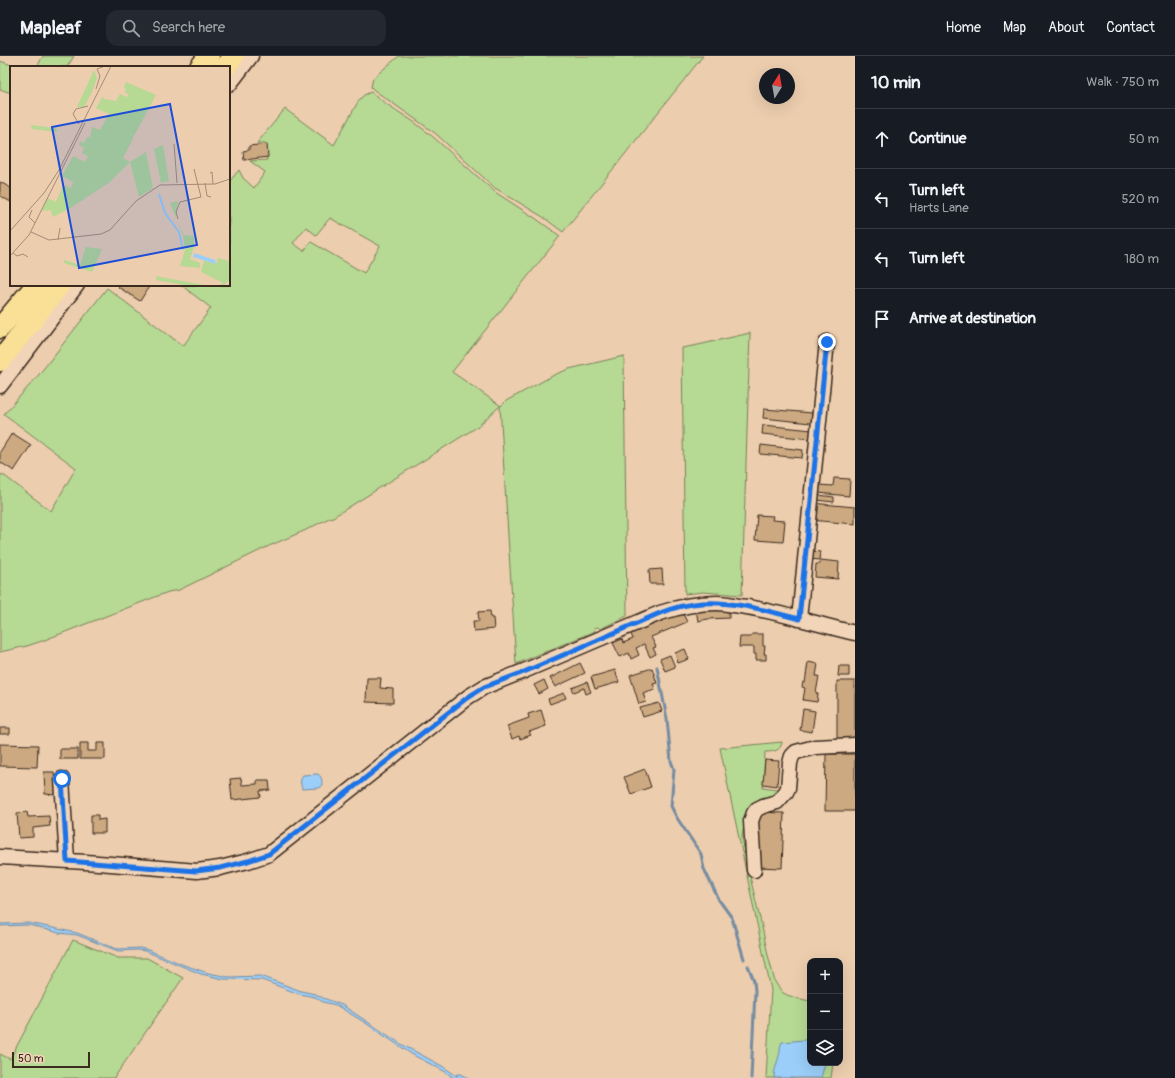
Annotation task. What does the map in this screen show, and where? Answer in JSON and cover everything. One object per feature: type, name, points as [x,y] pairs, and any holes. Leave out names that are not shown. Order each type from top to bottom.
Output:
[{"type":"highway","points":[[200,66],[209,56]]},
{"type":"highway","points":[[226,66],[234,56]]},
{"type":"highway","points":[[0,328],[35,286]]},
{"type":"highway","points":[[0,361],[59,286]]},
{"type":"street","points":[[198,56],[199,66]]},
{"type":"street","points":[[230,84],[251,56]]},
{"type":"street","points":[[0,386],[77,286]]},
{"type":"street","points":[[799,619],[827,342]]},
{"type":"street","points":[[0,857],[196,871],[220,868],[269,854],[468,697],[484,687],[524,672],[660,613],[679,607],[701,603],[718,603],[764,610],[855,633]]},
{"type":"street","points":[[754,870],[751,822],[754,813],[757,809],[763,806],[777,802],[786,792],[788,788],[792,756],[796,752],[815,747],[855,744]]},
{"type":"street","points":[[62,779],[67,861]]},
{"type":"green space","points":[[43,56],[74,56],[68,66],[38,66]]},
{"type":"green space","points":[[399,56],[703,56],[563,232],[543,217],[495,188],[435,133],[371,87],[373,78]]},
{"type":"green space","points":[[0,61],[14,66],[10,66],[10,93],[0,89]]},
{"type":"green space","points":[[371,92],[432,136],[495,192],[560,236],[452,372],[501,406],[506,401],[554,375],[569,369],[624,356],[627,616],[600,629],[598,627],[594,628],[595,631],[516,664],[500,406],[477,427],[333,517],[269,546],[179,590],[168,592],[42,641],[0,652],[0,477],[2,474],[51,511],[76,468],[4,414],[37,377],[107,288],[183,346],[211,308],[182,286],[230,286],[230,181],[239,170],[243,178],[254,188],[265,172],[250,161],[267,160],[265,143],[257,143],[285,109],[334,145],[359,100],[364,95]],"holes":[[[330,218],[380,246],[364,273],[311,242],[304,251],[293,243],[306,227],[316,235]]]},
{"type":"green space","points":[[750,333],[742,595],[703,592],[685,594],[682,348]]},
{"type":"green space","points":[[782,742],[778,749],[765,752],[763,787],[777,789],[776,793],[772,796],[759,799],[751,807],[745,820],[742,837],[746,860],[775,982],[782,992],[787,995],[807,1000],[807,1066],[833,1066],[831,1078],[766,1078],[771,990],[720,748]]},
{"type":"green space","points":[[73,940],[118,958],[147,958],[183,978],[114,1078],[0,1078],[0,1054],[10,1059]]},
{"type":"water","points":[[318,774],[322,780],[321,787],[302,789],[301,780],[303,775]]},
{"type":"water","points":[[29,923],[77,933],[117,949],[140,948],[148,950],[208,973],[229,977],[261,976],[301,991],[315,994],[342,1005],[401,1044],[442,1066],[457,1076],[458,1074],[461,1074],[469,1078],[454,1078],[444,1071],[413,1055],[336,1005],[323,1002],[315,997],[299,994],[262,980],[223,979],[201,974],[145,951],[118,951],[77,935],[59,933],[29,925],[0,926],[0,924]]},
{"type":"water","points":[[807,1040],[807,1066],[824,1066],[821,1078],[774,1078],[782,1042]]},
{"type":"building","points":[[267,144],[268,157],[244,160],[243,151],[249,150],[249,146]]},
{"type":"building","points":[[0,182],[10,187],[10,201],[0,196]]},
{"type":"building","points":[[119,286],[149,286],[140,301],[118,287]]},
{"type":"building","points":[[764,409],[812,413],[811,423],[763,418]]},
{"type":"building","points":[[763,425],[812,430],[811,439],[762,434]]},
{"type":"building","points":[[12,433],[31,445],[14,471],[0,462],[0,452]]},
{"type":"building","points":[[761,445],[803,450],[802,458],[760,454]]},
{"type":"building","points":[[834,478],[850,479],[849,496],[818,493],[819,485],[833,486]]},
{"type":"building","points":[[817,495],[834,497],[834,502],[816,500]]},
{"type":"building","points":[[811,503],[855,507],[855,524],[810,520]]},
{"type":"building","points":[[757,515],[773,516],[772,520],[785,521],[783,542],[755,540]]},
{"type":"building","points":[[811,551],[820,552],[819,560],[810,559]]},
{"type":"building","points":[[820,560],[839,562],[838,579],[815,577],[816,564],[820,564]]},
{"type":"building","points":[[662,569],[663,584],[650,584],[649,570]]},
{"type":"building","points":[[729,609],[729,618],[698,621],[696,610]]},
{"type":"building","points":[[490,611],[491,618],[493,618],[494,629],[474,631],[473,621],[479,621],[478,612]]},
{"type":"building","points":[[682,612],[687,622],[651,637],[656,647],[653,648],[656,654],[650,657],[644,644],[636,648],[639,655],[631,659],[629,653],[620,657],[613,643],[622,639],[623,643],[633,639],[631,634]]},
{"type":"building","points":[[752,634],[763,634],[763,646],[765,646],[764,654],[766,654],[766,660],[756,660],[754,647],[739,647],[740,637],[751,637]]},
{"type":"building","points":[[685,649],[689,659],[678,663],[675,653]]},
{"type":"building","points":[[670,655],[675,667],[665,671],[660,659]]},
{"type":"building","points":[[808,662],[818,664],[816,676],[819,676],[816,693],[818,694],[817,702],[803,700],[805,688],[802,687],[803,682],[805,683]]},
{"type":"building","points":[[580,663],[585,673],[555,687],[550,678]]},
{"type":"building","points":[[839,666],[849,666],[849,676],[838,676]]},
{"type":"building","points":[[652,668],[657,683],[653,684],[655,689],[643,693],[646,702],[639,704],[630,675]]},
{"type":"building","points":[[615,670],[619,682],[595,689],[591,677]]},
{"type":"building","points":[[367,678],[381,678],[380,688],[393,689],[393,703],[366,702]]},
{"type":"building","points":[[544,680],[548,689],[539,694],[534,685]]},
{"type":"building","points":[[837,681],[855,681],[855,740],[837,739]]},
{"type":"building","points":[[587,682],[591,692],[586,694],[584,688],[574,692],[572,688]]},
{"type":"building","points":[[564,693],[566,698],[550,704],[548,699]]},
{"type":"building","points":[[659,703],[662,711],[643,717],[640,708]]},
{"type":"building","points":[[803,709],[815,711],[812,732],[800,730]]},
{"type":"building","points":[[541,710],[546,726],[529,732],[531,735],[520,739],[519,736],[512,739],[507,726],[529,718],[528,714]]},
{"type":"building","points":[[0,728],[10,728],[10,734],[0,734]]},
{"type":"building","points":[[80,743],[88,743],[88,751],[97,751],[97,743],[105,743],[105,759],[80,759]]},
{"type":"building","points":[[0,744],[38,745],[37,767],[0,766]]},
{"type":"building","points":[[60,749],[78,749],[78,759],[60,759]]},
{"type":"building","points":[[826,754],[855,754],[855,811],[825,811]]},
{"type":"building","points":[[765,760],[779,761],[777,786],[763,784]]},
{"type":"building","points":[[645,769],[651,787],[631,794],[624,777]]},
{"type":"building","points":[[44,772],[54,772],[56,795],[45,794]]},
{"type":"building","points":[[241,778],[242,785],[257,784],[257,780],[269,780],[270,790],[260,791],[261,797],[232,800],[230,779]]},
{"type":"building","points":[[27,812],[28,817],[49,816],[50,826],[33,828],[33,837],[19,838],[17,813]]},
{"type":"building","points":[[756,812],[784,813],[782,868],[755,867]]},
{"type":"building","points":[[91,815],[98,815],[98,820],[105,819],[105,833],[91,833]]},
{"type":"waterway","points":[[657,667],[667,719],[671,761],[674,769],[671,806],[677,818],[701,854],[704,869],[719,900],[732,918],[744,959]]},
{"type":"waterway","points":[[748,966],[754,981],[755,991],[751,1078]]},
{"type":"route","points":[[62,779],[67,861],[196,871],[220,868],[269,854],[468,697],[484,687],[524,672],[660,613],[679,607],[701,603],[718,603],[764,610],[799,619],[827,342]]}]
